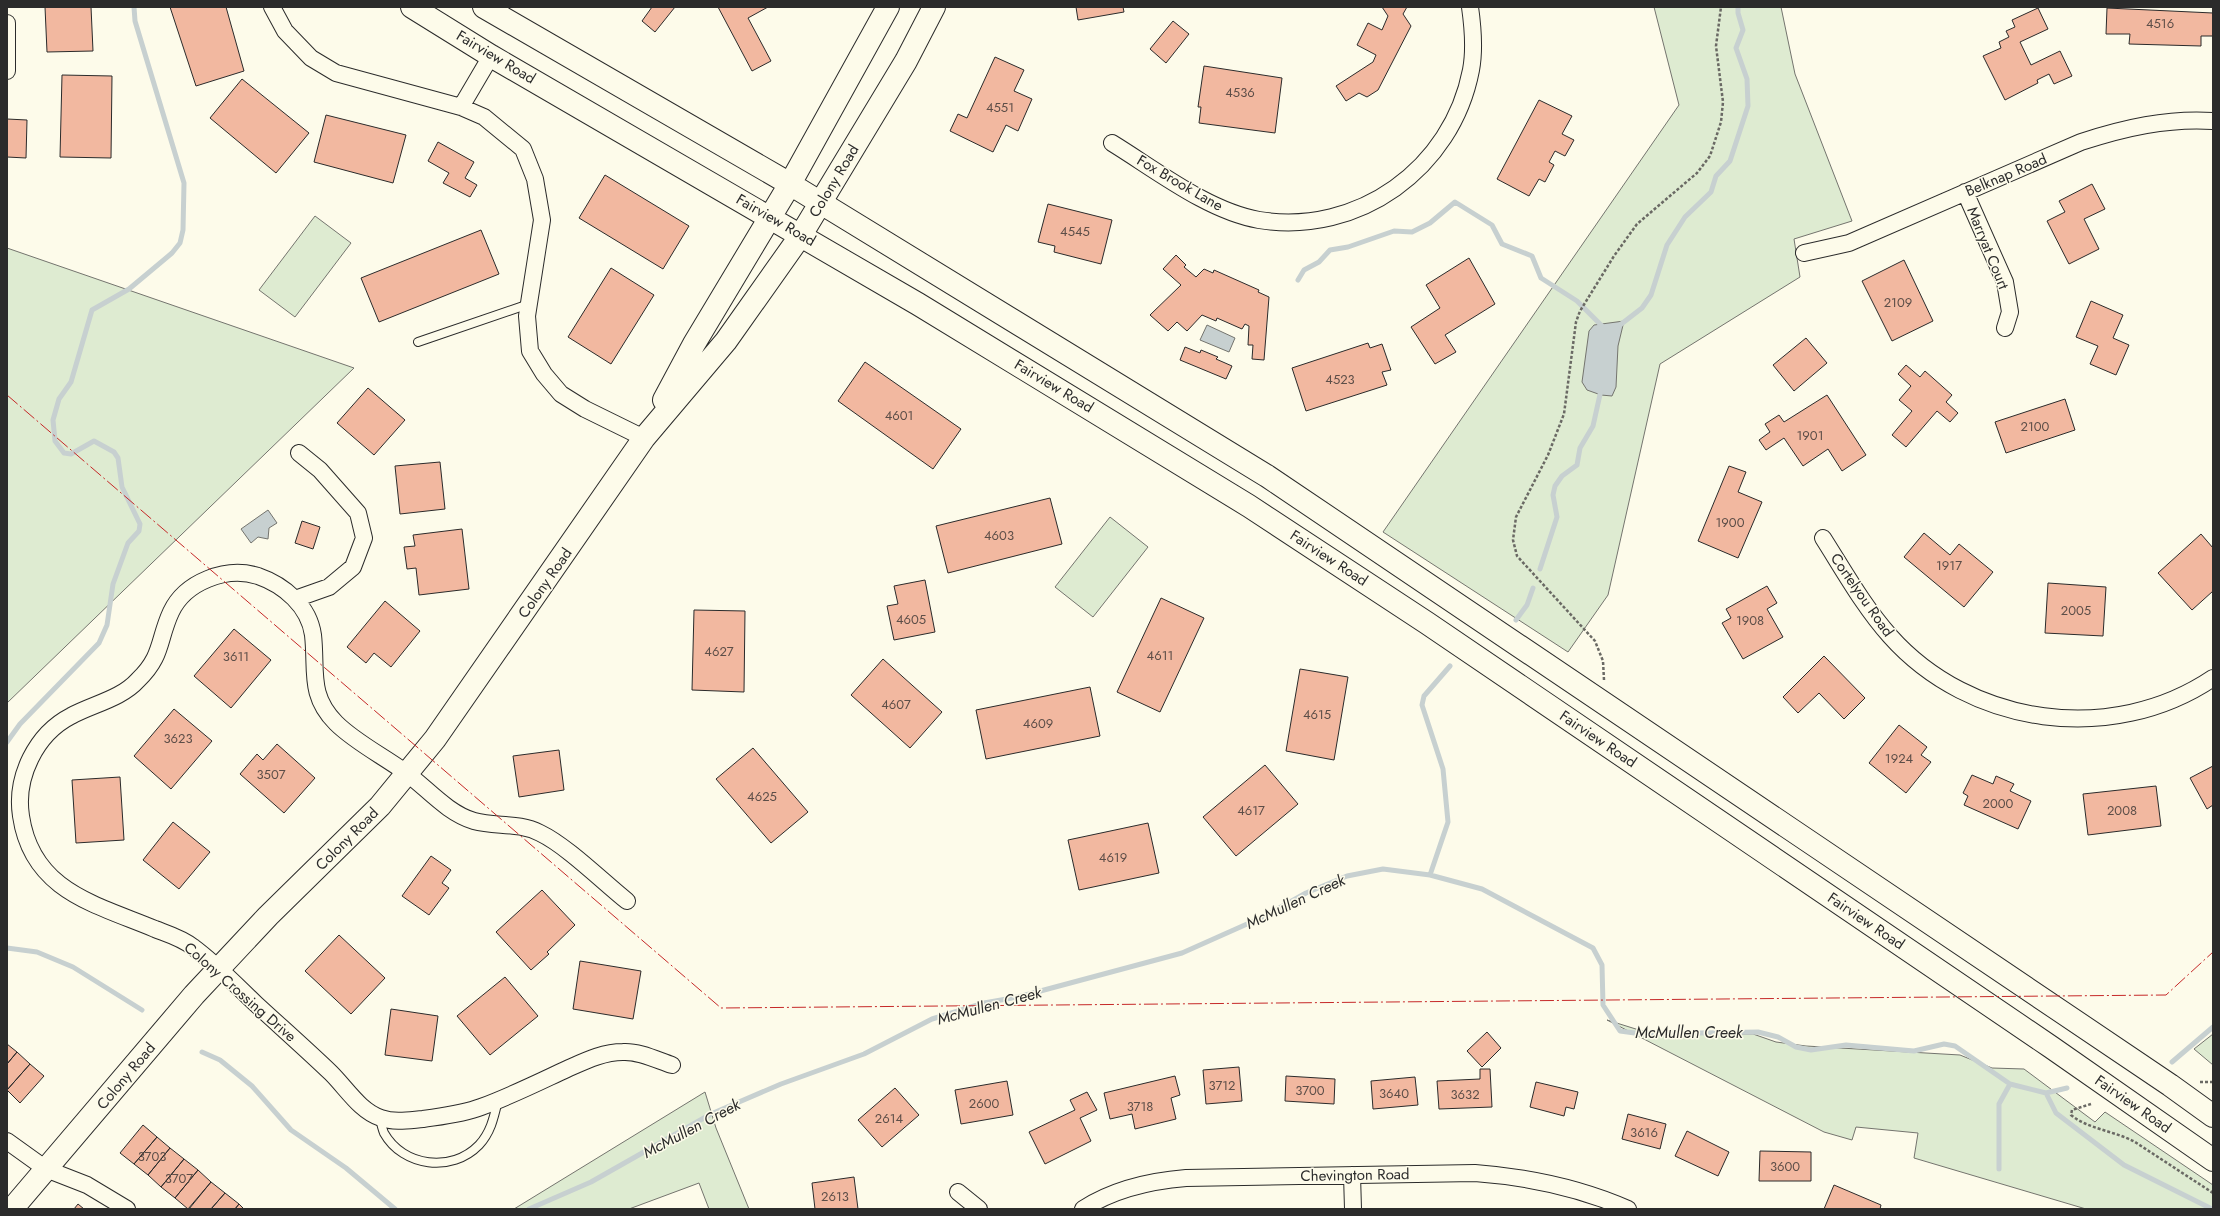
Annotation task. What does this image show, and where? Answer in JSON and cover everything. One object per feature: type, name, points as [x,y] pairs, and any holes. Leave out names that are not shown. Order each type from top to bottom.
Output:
[{"type":"main road","name":"Fairview Road","points":[[412,7],[491,56],[801,235],[1135,434],[1304,542],[1499,672],[2051,1047],[2213,1160]]},
{"type":"main road","points":[[484,7],[790,184],[1267,476],[2170,1085],[2213,1116]]},
{"type":"main road","name":"Colony Road","points":[[644,438],[694,344],[790,184],[888,7]]},
{"type":"main road","name":"Colony Road","points":[[12,1209],[218,968],[380,806],[435,739],[644,438],[726,341],[801,235],[906,61],[934,7]]},
{"type":"street","points":[[272,7],[285,30],[311,58],[336,72],[461,107],[484,117],[523,149],[535,179],[542,220],[527,316],[530,351],[544,374],[561,394],[585,409],[644,438]]},
{"type":"street","name":"Fox Brook Lane","points":[[1112,143],[1195,195],[1228,211],[1258,220],[1289,222],[1320,220],[1350,213],[1387,195],[1412,177],[1432,155],[1450,130],[1463,101],[1471,70],[1474,44],[1470,7]]},
{"type":"street","points":[[7,24],[7,71]]},
{"type":"street","points":[[461,107],[491,56]]},
{"type":"street","name":"Belknap Road","points":[[1804,253],[1849,243],[2081,142],[2120,130],[2158,123],[2213,121]]},
{"type":"street","name":"Marryat Court","points":[[1965,192],[2004,282],[2010,312],[2006,328]]},
{"type":"street","points":[[295,599],[329,588],[353,567],[364,538],[358,513],[320,470],[299,452]]},
{"type":"street","name":"Cortelyou Road","points":[[1823,538],[1863,601],[1890,636],[1917,662],[1963,692],[2002,708],[2058,719],[2111,717],[2169,702],[2201,687],[2213,678]]},
{"type":"street","name":"Colony Crossing Drive","points":[[627,901],[542,833],[519,825],[478,822],[463,817],[448,808],[407,774],[338,725],[325,710],[314,683],[313,634],[308,618],[295,599],[276,584],[247,574],[218,575],[190,589],[171,611],[158,653],[139,680],[119,694],[62,721],[46,736],[33,752],[22,781],[21,815],[26,840],[36,859],[51,878],[69,892],[185,941],[218,968],[333,1075],[366,1110],[380,1118],[395,1121],[452,1115],[479,1108],[596,1056],[619,1052],[630,1052],[672,1065]]},
{"type":"street","points":[[7,1140],[46,1169],[87,1185],[127,1209]]},
{"type":"street","name":"Chevington Road","points":[[1082,1209],[1094,1202],[1125,1189],[1155,1181],[1186,1178],[1475,1173],[1515,1176],[1572,1188],[1628,1209]]},
{"type":"street","points":[[1352,1175],[1352,1209]]},
{"type":"street","points":[[958,1192],[979,1209]]},
{"type":"lane","points":[[418,342],[529,304]]},
{"type":"lane","points":[[380,1118],[384,1133],[402,1152],[417,1161],[437,1163],[461,1159],[478,1145],[491,1128],[498,1100]]},
{"type":"path","points":[[1604,680],[1603,661],[1595,641],[1523,564],[1514,550],[1513,540],[1516,517],[1548,455],[1564,414],[1576,322],[1580,311],[1636,224],[1692,178],[1710,156],[1721,122],[1723,102],[1716,46],[1721,7]]},
{"type":"path","points":[[2192,1082],[2213,1082]]},
{"type":"path","points":[[2091,1104],[2072,1110],[2071,1115],[2078,1120],[2129,1139],[2213,1193]]},
{"type":"green space","points":[[1654,7],[1781,7],[1795,74],[1852,221],[1794,239],[1800,277],[1660,364],[1608,595],[1568,652],[1383,532],[1679,105]]},
{"type":"green space","points":[[315,216],[351,243],[295,317],[259,290]]},
{"type":"green space","points":[[7,248],[354,368],[7,703]]},
{"type":"green space","points":[[1110,517],[1148,547],[1093,617],[1055,587]]},
{"type":"green space","points":[[1607,1020],[1639,1030],[1664,1034],[1753,1034],[1776,1042],[1806,1046],[1960,1055],[1992,1068],[2024,1069],[2095,1122],[2105,1112],[2213,1185],[2213,1209],[2086,1209],[1914,1158],[1918,1133],[1856,1127],[1852,1140],[1824,1132]]},
{"type":"green space","points":[[2213,1034],[2213,1065],[2194,1049]]},
{"type":"green space","points":[[705,1092],[716,1128],[749,1209],[709,1209],[699,1183],[629,1209],[514,1209]]},
{"type":"shaded area","points":[[1624,321],[1618,346],[1616,387],[1612,396],[1601,395],[1587,390],[1582,382],[1589,331],[1594,325]]},
{"type":"shaded area","points":[[1207,325],[1235,338],[1229,352],[1200,340]]},
{"type":"shaded area","points":[[268,510],[277,523],[269,528],[268,539],[258,537],[251,543],[241,529]]},
{"type":"building","points":[[45,7],[91,7],[93,51],[47,52]]},
{"type":"building","points":[[170,7],[226,7],[244,71],[196,86]]},
{"type":"building","points":[[652,7],[675,7],[655,32],[642,21]]},
{"type":"building","points":[[718,7],[768,7],[748,18],[771,61],[752,71]]},
{"type":"building","points":[[1076,7],[1123,7],[1124,12],[1078,20]]},
{"type":"building","points":[[1382,7],[1407,7],[1403,14],[1411,26],[1378,90],[1367,97],[1359,93],[1346,101],[1336,86],[1373,62],[1376,55],[1357,45],[1368,23],[1382,30],[1388,16]]},
{"type":"building","points":[[2038,8],[2048,29],[2020,42],[2031,65],[2060,51],[2072,76],[2054,84],[2049,74],[2037,80],[2038,83],[2005,100],[1983,56],[2001,48],[1999,42],[2009,37],[2006,31],[2015,27],[2012,20]]},
{"type":"building","points":[[2107,8],[2213,13],[2213,36],[2201,36],[2201,46],[2129,44],[2130,34],[2106,34]]},
{"type":"building","points":[[1173,21],[1189,34],[1166,63],[1150,49]]},
{"type":"building","points":[[995,57],[1024,70],[1014,91],[1032,99],[1018,131],[1006,125],[993,152],[950,131],[958,114],[967,118]]},
{"type":"building","points":[[1204,66],[1282,78],[1275,133],[1199,123],[1201,107],[1198,107]]},
{"type":"building","points":[[62,75],[112,76],[111,158],[60,157]]},
{"type":"building","points":[[242,79],[309,133],[276,173],[210,118]]},
{"type":"building","points":[[1539,100],[1572,116],[1562,134],[1574,140],[1565,156],[1555,151],[1549,162],[1554,165],[1545,182],[1539,179],[1529,196],[1497,179]]},
{"type":"building","points":[[326,115],[406,135],[393,183],[314,162]]},
{"type":"building","points":[[7,119],[27,120],[26,158],[7,157]]},
{"type":"building","points":[[438,142],[474,162],[465,178],[477,185],[470,197],[443,183],[449,173],[428,161]]},
{"type":"building","points":[[605,175],[689,226],[663,269],[579,218]]},
{"type":"building","points":[[2092,184],[2105,209],[2084,219],[2099,249],[2069,264],[2047,221],[2065,212],[2059,201]]},
{"type":"building","points":[[1048,204],[1112,220],[1101,264],[1054,252],[1055,246],[1038,242]]},
{"type":"building","points":[[481,230],[499,274],[379,322],[361,278]]},
{"type":"building","points":[[1176,255],[1186,265],[1184,267],[1196,277],[1204,269],[1213,273],[1214,270],[1259,290],[1258,292],[1269,297],[1264,360],[1252,359],[1253,345],[1248,345],[1249,326],[1245,324],[1242,329],[1217,318],[1216,321],[1202,315],[1187,331],[1177,322],[1168,331],[1150,315],[1181,285],[1163,269]]},
{"type":"building","points":[[1469,258],[1495,304],[1445,335],[1456,352],[1435,364],[1411,327],[1440,308],[1426,285]]},
{"type":"building","points":[[1904,260],[1933,321],[1892,341],[1862,281]]},
{"type":"building","points":[[611,268],[654,295],[611,364],[568,337]]},
{"type":"building","points":[[2091,301],[2123,315],[2113,338],[2129,345],[2116,375],[2090,364],[2098,346],[2076,337]]},
{"type":"building","points":[[1806,338],[1827,363],[1794,391],[1773,365]]},
{"type":"building","points":[[1368,343],[1370,348],[1382,344],[1391,370],[1382,372],[1387,385],[1306,411],[1292,368]]},
{"type":"building","points":[[1185,347],[1200,353],[1201,350],[1218,357],[1216,359],[1232,366],[1226,379],[1180,360]]},
{"type":"building","points":[[865,362],[961,429],[933,469],[838,401]]},
{"type":"building","points":[[1906,365],[1920,377],[1925,371],[1952,395],[1946,402],[1958,413],[1950,422],[1937,411],[1906,447],[1892,435],[1912,411],[1899,400],[1911,386],[1898,374]]},
{"type":"building","points":[[368,388],[405,420],[374,455],[337,423]]},
{"type":"building","points":[[1827,395],[1866,455],[1842,471],[1828,449],[1803,466],[1784,438],[1766,450],[1759,440],[1770,432],[1765,424],[1779,415],[1784,422]]},
{"type":"building","points":[[2065,399],[2075,430],[2006,453],[1995,422]]},
{"type":"building","points":[[440,462],[445,509],[400,514],[395,466]]},
{"type":"building","points":[[1729,466],[1746,472],[1738,492],[1762,502],[1738,558],[1698,541]]},
{"type":"building","points":[[1050,498],[1062,544],[948,573],[936,526]]},
{"type":"building","points":[[302,521],[320,527],[313,549],[295,543]]},
{"type":"building","points":[[462,529],[469,589],[419,595],[416,568],[407,569],[404,547],[415,546],[413,535]]},
{"type":"building","points":[[1924,533],[1950,555],[1959,544],[1993,572],[1964,607],[1904,557]]},
{"type":"building","points":[[2201,534],[2213,548],[2213,591],[2192,610],[2158,573]]},
{"type":"building","points":[[925,580],[935,632],[894,640],[887,606],[898,604],[894,586]]},
{"type":"building","points":[[2048,583],[2106,587],[2103,636],[2045,633]]},
{"type":"building","points":[[1767,586],[1777,603],[1767,609],[1783,637],[1743,659],[1722,623],[1731,618],[1726,609]]},
{"type":"building","points":[[1161,598],[1204,618],[1160,712],[1117,692]]},
{"type":"building","points":[[385,601],[420,631],[391,667],[374,653],[366,663],[347,647]]},
{"type":"building","points":[[694,610],[745,611],[744,692],[692,690]]},
{"type":"building","points":[[234,629],[271,660],[231,708],[194,676]]},
{"type":"building","points":[[1824,656],[1865,698],[1844,719],[1819,693],[1798,713],[1783,697]]},
{"type":"building","points":[[883,659],[942,712],[910,748],[851,695]]},
{"type":"building","points":[[1300,669],[1348,677],[1334,760],[1286,751]]},
{"type":"building","points":[[1090,687],[1100,736],[986,759],[976,710]]},
{"type":"building","points":[[174,709],[212,741],[171,789],[134,756]]},
{"type":"building","points":[[1899,725],[1927,747],[1921,755],[1931,762],[1906,793],[1869,763]]},
{"type":"building","points":[[277,744],[315,778],[284,813],[240,774],[257,754],[263,760]]},
{"type":"building","points":[[753,748],[808,812],[771,843],[716,779]]},
{"type":"building","points":[[559,750],[564,790],[519,797],[513,756]]},
{"type":"building","points":[[1265,765],[1298,804],[1236,856],[1203,817]]},
{"type":"building","points":[[2213,766],[2213,805],[2207,809],[2190,778]]},
{"type":"building","points":[[1972,775],[1993,784],[1996,776],[2014,784],[2010,791],[2031,801],[2018,829],[1964,805],[1968,796],[1963,793]]},
{"type":"building","points":[[120,777],[124,840],[76,843],[72,780]]},
{"type":"building","points":[[2156,786],[2161,826],[2088,835],[2083,794]]},
{"type":"building","points":[[173,822],[210,852],[179,889],[143,860]]},
{"type":"building","points":[[1148,823],[1159,873],[1079,890],[1068,840]]},
{"type":"building","points":[[431,856],[451,870],[442,883],[449,888],[429,915],[402,896]]},
{"type":"building","points":[[542,890],[575,925],[547,952],[549,954],[531,970],[496,932]]},
{"type":"building","points":[[339,935],[385,978],[351,1014],[305,971]]},
{"type":"building","points":[[580,961],[641,971],[633,1019],[573,1009]]},
{"type":"building","points":[[505,977],[538,1016],[490,1055],[457,1016]]},
{"type":"building","points":[[391,1009],[438,1016],[432,1061],[385,1055]]},
{"type":"building","points":[[1487,1032],[1501,1048],[1482,1067],[1467,1051]]},
{"type":"building","points":[[7,1044],[17,1052],[7,1064]]},
{"type":"building","points":[[17,1052],[30,1064],[7,1090],[7,1064]]},
{"type":"building","points":[[30,1064],[44,1076],[20,1103],[7,1090]]},
{"type":"building","points":[[1239,1067],[1242,1101],[1206,1104],[1203,1070]]},
{"type":"building","points":[[1480,1069],[1490,1069],[1492,1107],[1439,1109],[1437,1081],[1480,1079]]},
{"type":"building","points":[[1175,1076],[1180,1095],[1171,1098],[1176,1119],[1135,1129],[1132,1114],[1110,1119],[1104,1093]]},
{"type":"building","points":[[1286,1076],[1335,1079],[1334,1104],[1285,1101]]},
{"type":"building","points":[[1415,1077],[1418,1105],[1373,1109],[1371,1081]]},
{"type":"building","points":[[1007,1081],[1013,1115],[961,1124],[955,1090]]},
{"type":"building","points":[[1536,1082],[1578,1092],[1574,1109],[1566,1107],[1564,1116],[1530,1107]]},
{"type":"building","points":[[895,1088],[919,1115],[882,1147],[858,1120]]},
{"type":"building","points":[[1087,1092],[1097,1110],[1080,1118],[1091,1141],[1045,1164],[1029,1132],[1075,1110],[1070,1100]]},
{"type":"building","points":[[1628,1114],[1666,1124],[1660,1149],[1622,1139]]},
{"type":"building","points":[[143,1125],[157,1137],[134,1164],[120,1153]]},
{"type":"building","points":[[1687,1131],[1729,1152],[1718,1176],[1675,1156]]},
{"type":"building","points":[[157,1137],[170,1148],[148,1175],[134,1164]]},
{"type":"building","points":[[170,1148],[184,1159],[161,1187],[148,1175]]},
{"type":"building","points":[[1760,1151],[1811,1152],[1811,1181],[1759,1181]]},
{"type":"building","points":[[184,1159],[198,1170],[175,1198],[161,1187]]},
{"type":"building","points":[[198,1170],[211,1182],[188,1209],[175,1198]]},
{"type":"building","points":[[854,1177],[858,1209],[815,1209],[812,1183]]},
{"type":"building","points":[[211,1182],[225,1193],[211,1209],[189,1209]]},
{"type":"building","points":[[1834,1185],[1881,1205],[1880,1209],[1824,1209]]},
{"type":"building","points":[[225,1193],[239,1204],[235,1209],[211,1209]]},
{"type":"building","points":[[78,1204],[84,1209],[74,1209]]},
{"type":"building","points":[[239,1204],[244,1209],[235,1209]]},
{"type":"waterway","points":[[7,742],[20,724],[99,643],[107,625],[113,584],[128,543],[139,531],[140,524],[122,487],[118,458],[114,452],[94,441],[71,454],[64,453],[55,441],[53,420],[59,399],[71,382],[92,310],[129,289],[172,253],[180,243],[183,230],[184,183],[135,21],[134,7]]},
{"type":"waterway","points":[[1620,325],[1642,308],[1651,295],[1667,245],[1685,217],[1711,192],[1716,176],[1730,161],[1748,106],[1747,79],[1736,48],[1743,30],[1738,13],[1738,7]]},
{"type":"waterway","points":[[1298,280],[1304,270],[1319,262],[1330,250],[1348,247],[1394,231],[1412,232],[1430,223],[1455,202],[1492,225],[1502,244],[1532,256],[1541,278],[1577,301],[1604,328]]},
{"type":"waterway","points":[[1540,569],[1557,517],[1553,495],[1555,486],[1562,476],[1577,465],[1580,448],[1593,426],[1601,390]]},
{"type":"waterway","points":[[1516,620],[1527,605],[1533,588]]},
{"type":"waterway","points":[[1430,875],[1448,822],[1443,769],[1422,705],[1424,696],[1450,666]]},
{"type":"waterway","name":"McMullen Creek","points":[[529,1209],[591,1182],[711,1114],[781,1084],[864,1054],[932,1019],[984,1003],[1018,997],[1182,953],[1265,916],[1306,893],[1347,876],[1383,869],[1430,875],[1482,889],[1593,948],[1602,965],[1603,1005],[1620,1031],[1642,1034],[1758,1032],[1778,1037],[1796,1047],[1811,1050],[1846,1045],[1914,1051],[1944,1044],[1955,1046],[2010,1084],[2046,1093],[2067,1088]]},
{"type":"waterway","name":"McMullen Creek","points":[[7,948],[37,952],[73,967],[142,1010]]},
{"type":"waterway","name":"McMullen Creek","points":[[2172,1062],[2213,1027]]},
{"type":"waterway","name":"McMullen Creek","points":[[202,1052],[220,1060],[252,1086],[291,1130],[346,1168],[395,1209]]},
{"type":"waterway","points":[[1999,1169],[1999,1104],[2010,1084]]},
{"type":"waterway","points":[[2046,1093],[2056,1113],[2124,1165],[2212,1209]]},
{"type":"power","points":[[7,395],[721,1008],[2166,995],[2213,952]]}]
